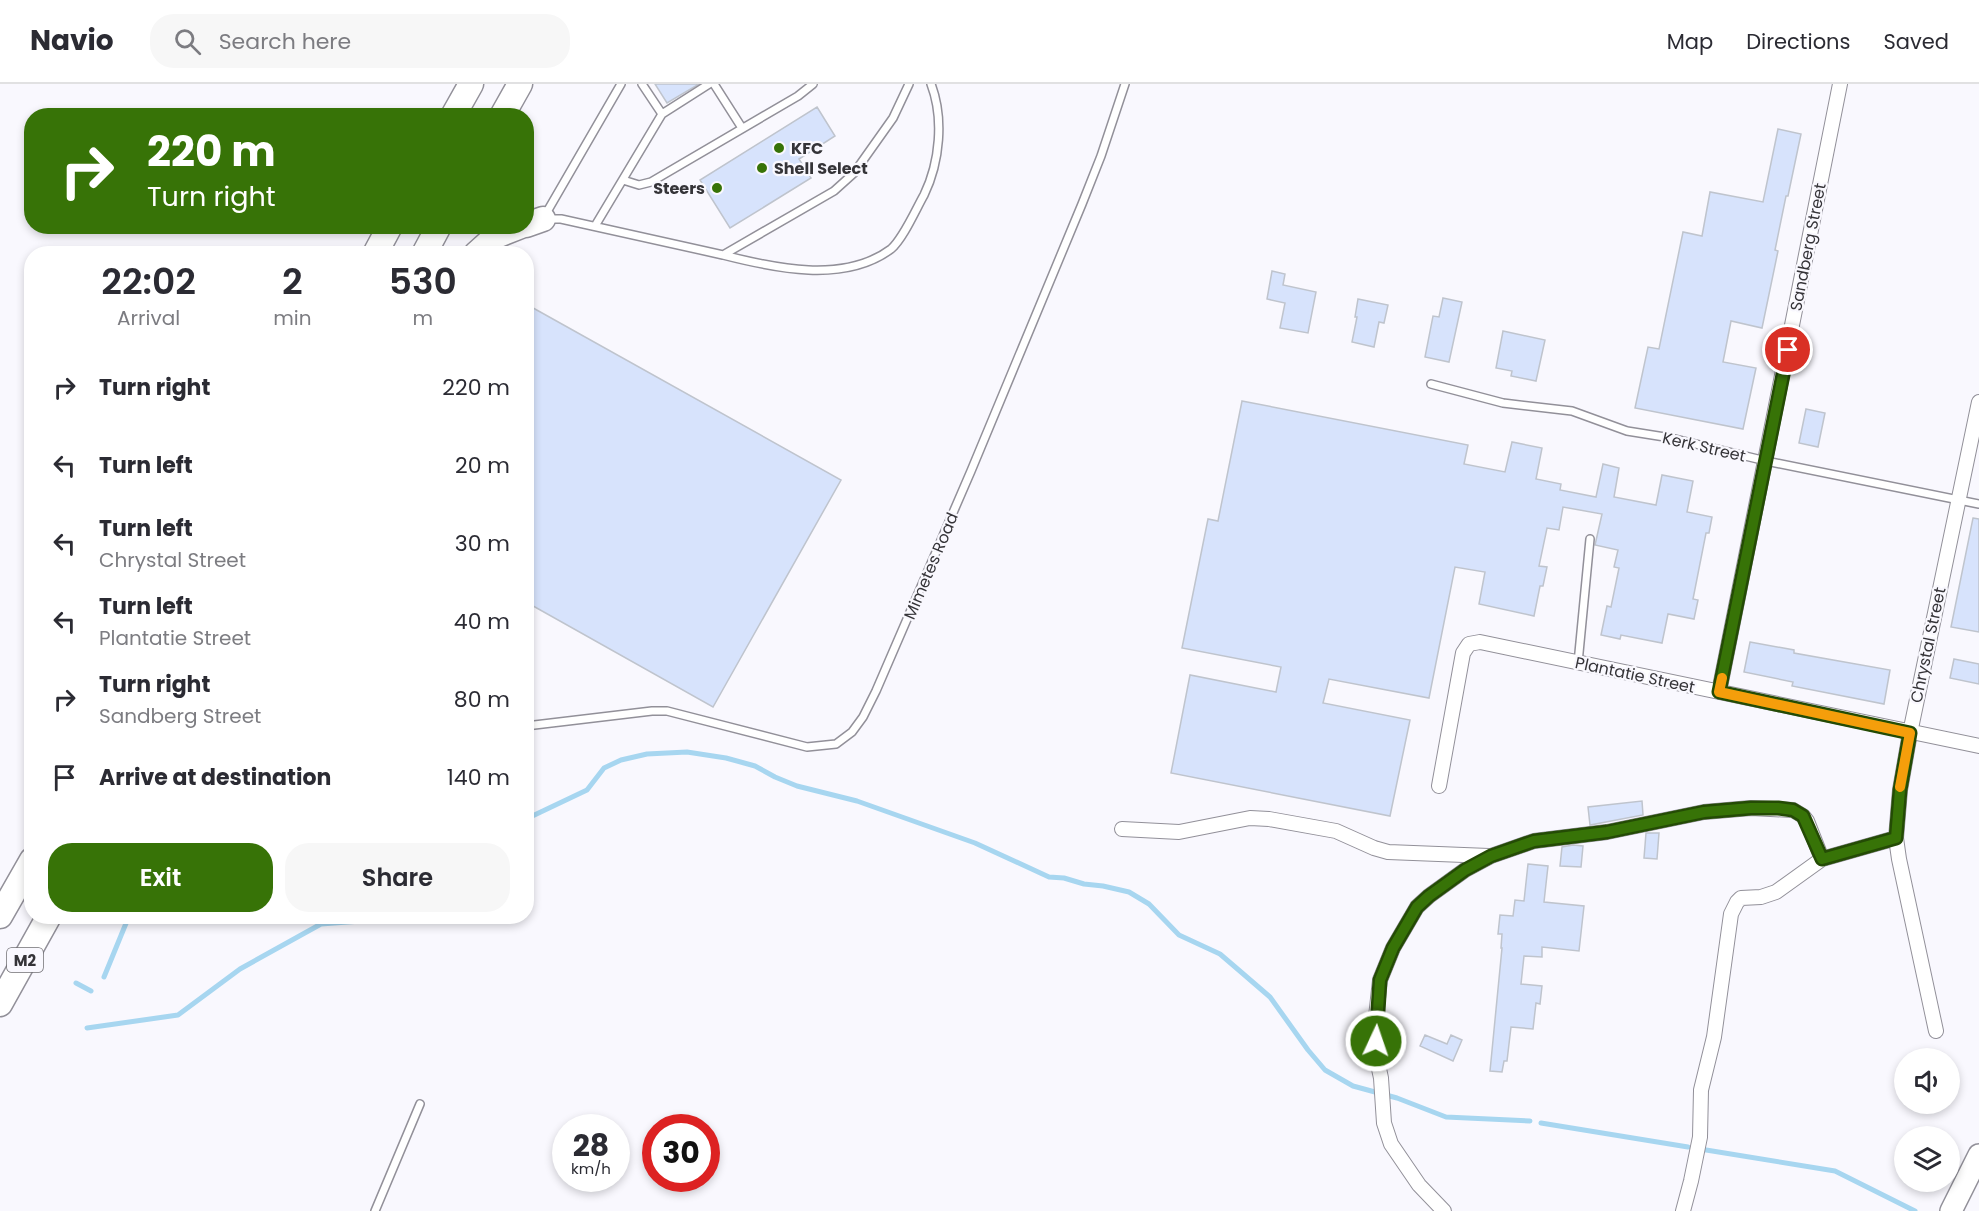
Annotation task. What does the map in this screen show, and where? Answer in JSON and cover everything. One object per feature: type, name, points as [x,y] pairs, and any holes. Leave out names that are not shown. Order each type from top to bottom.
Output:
[{"type":"highway","points":[[458,108],[471,84]]},
{"type":"highway","points":[[506,108],[520,84]]},
{"type":"highway","points":[[485,246],[501,234]]},
{"type":"highway","points":[[0,916],[24,874]]},
{"type":"highway","name":"M2","points":[[0,1004],[45,924]]},
{"type":"main road","points":[[1951,1211],[1979,1155]]},
{"type":"street","name":"Sandberg Street","points":[[1719,692],[1840,84]]},
{"type":"street","name":"Chrystal Street","points":[[1936,1031],[1896,838],[1900,790],[1910,733],[1979,402]]},
{"type":"street","name":"Plantatie Street","points":[[1439,786],[1463,653],[1469,644],[1480,642],[1979,746]]},
{"type":"street","points":[[1444,1211],[1424,1191],[1391,1144],[1384,1123],[1381,1078],[1376,1055],[1380,980],[1393,948],[1417,907],[1465,870],[1491,856],[1534,841],[1607,832],[1704,812],[1751,808],[1793,810],[1803,816],[1822,859]]},
{"type":"street","points":[[1122,829],[1179,832],[1250,818],[1269,819],[1336,831],[1388,852],[1491,856]]},
{"type":"street","points":[[1683,1211],[1692,1180],[1700,1137],[1701,1090],[1714,1037],[1731,914],[1734,908],[1742,898],[1761,897],[1785,887],[1822,859],[1896,838]]},
{"type":"lane","points":[[534,217],[621,84]]},
{"type":"lane","points":[[642,84],[662,114]]},
{"type":"lane","points":[[595,226],[662,114],[709,84]]},
{"type":"lane","points":[[714,84],[742,128]]},
{"type":"lane","points":[[623,180],[639,184],[651,182],[798,96],[813,84]]},
{"type":"lane","points":[[723,255],[834,191],[854,173],[893,118],[909,84]]},
{"type":"lane","points":[[534,222],[561,219],[764,266],[795,270],[849,267],[892,248],[909,224],[929,185],[939,146],[935,94],[931,84]]},
{"type":"lane","name":"Mimetes Road","points":[[534,725],[667,711],[807,747],[836,744],[852,732],[863,717],[876,691],[971,471],[1094,175],[1125,84]]},
{"type":"lane","name":"Kerk Street","points":[[1431,384],[1503,403],[1572,411],[1614,428],[1671,438],[1766,461],[1979,504]]},
{"type":"lane","points":[[1578,663],[1590,539]]},
{"type":"lane","points":[[375,1211],[420,1104]]},
{"type":"building","points":[[655,84],[699,84],[667,103]]},
{"type":"building","name":"Shell Select","points":[[817,107],[835,136],[799,159],[811,178],[730,228],[700,180]]},
{"type":"building","points":[[1778,129],[1801,134],[1775,250],[1778,251],[1762,328],[1731,321],[1723,362],[1756,368],[1743,429],[1635,408],[1648,347],[1659,349],[1683,232],[1702,236],[1710,192],[1763,202]]},
{"type":"building","points":[[1272,271],[1285,274],[1283,285],[1316,292],[1308,333],[1280,328],[1285,303],[1267,299]]},
{"type":"building","points":[[1443,298],[1462,302],[1449,362],[1425,357],[1433,316],[1439,317]]},
{"type":"building","points":[[1358,299],[1388,305],[1384,323],[1379,322],[1374,347],[1352,342]]},
{"type":"building","points":[[534,308],[841,480],[713,707],[534,606]]},
{"type":"building","points":[[1503,331],[1545,340],[1536,381],[1511,376],[1512,371],[1496,368]]},
{"type":"building","points":[[1242,401],[1468,445],[1464,464],[1505,472],[1512,442],[1542,448],[1536,479],[1561,484],[1560,490],[1596,497],[1603,464],[1619,468],[1614,497],[1656,505],[1662,475],[1693,481],[1687,512],[1712,517],[1709,533],[1706,533],[1693,599],[1698,600],[1694,619],[1668,614],[1662,643],[1621,635],[1620,639],[1601,635],[1607,606],[1611,607],[1619,568],[1614,567],[1618,550],[1595,545],[1602,514],[1563,507],[1559,530],[1547,528],[1539,566],[1547,567],[1543,586],[1540,586],[1534,616],[1479,604],[1485,572],[1455,567],[1429,698],[1329,679],[1323,703],[1410,720],[1390,816],[1171,773],[1190,675],[1276,692],[1281,667],[1182,648],[1208,519],[1218,521]]},
{"type":"building","points":[[1806,409],[1825,413],[1818,447],[1799,443]]},
{"type":"building","points":[[1973,518],[1979,519],[1979,632],[1951,627]]},
{"type":"building","points":[[1750,642],[1794,650],[1794,653],[1890,670],[1884,704],[1792,686],[1793,682],[1744,672]]},
{"type":"building","points":[[1954,659],[1979,664],[1979,684],[1950,678]]},
{"type":"building","points":[[1642,801],[1643,815],[1590,825],[1588,807]]},
{"type":"building","points":[[1646,833],[1659,833],[1657,859],[1644,858]]},
{"type":"building","points":[[1583,846],[1581,867],[1560,866],[1562,847]]},
{"type":"building","points":[[1528,864],[1548,866],[1544,902],[1584,906],[1579,951],[1542,947],[1542,957],[1524,956],[1521,984],[1542,986],[1540,1004],[1536,1003],[1533,1029],[1511,1027],[1507,1061],[1504,1061],[1502,1072],[1490,1071],[1502,948],[1502,934],[1498,934],[1500,915],[1513,916],[1515,900],[1524,901]]},
{"type":"building","points":[[1425,1035],[1447,1044],[1451,1035],[1462,1040],[1453,1061],[1420,1046]]},
{"type":"waterway","points":[[534,815],[587,790],[604,768],[621,760],[647,754],[687,752],[726,758],[755,766],[797,786],[857,801],[975,843],[1049,877],[1129,892],[1149,904],[1179,935],[1220,954],[1270,997],[1325,1070],[1353,1086],[1397,1098],[1446,1117],[1530,1121]]},
{"type":"waterway","points":[[104,977],[126,924]]},
{"type":"waterway","points":[[87,1028],[178,1015],[240,969],[321,924]]},
{"type":"waterway","points":[[76,983],[91,991]]},
{"type":"waterway","points":[[1541,1123],[1688,1147]]},
{"type":"waterway","points":[[1700,1149],[1835,1171],[1915,1211]]},
{"type":"slow traffic","points":[[1722,678],[1719,692],[1910,733],[1900,787]]},
{"type":"place","name":"KFC","points":[[779,148]]},
{"type":"place","name":"Shell Select","points":[[762,168]]},
{"type":"place","name":"Steers","points":[[717,188]]},
{"type":"route","points":[[1376,1041],[1380,980],[1393,948],[1417,907],[1465,870],[1491,856],[1534,841],[1607,832],[1704,812],[1751,808],[1778,808],[1799,812],[1807,821],[1822,859],[1896,838],[1896,817],[1910,733],[1719,692],[1788,350]]}]
